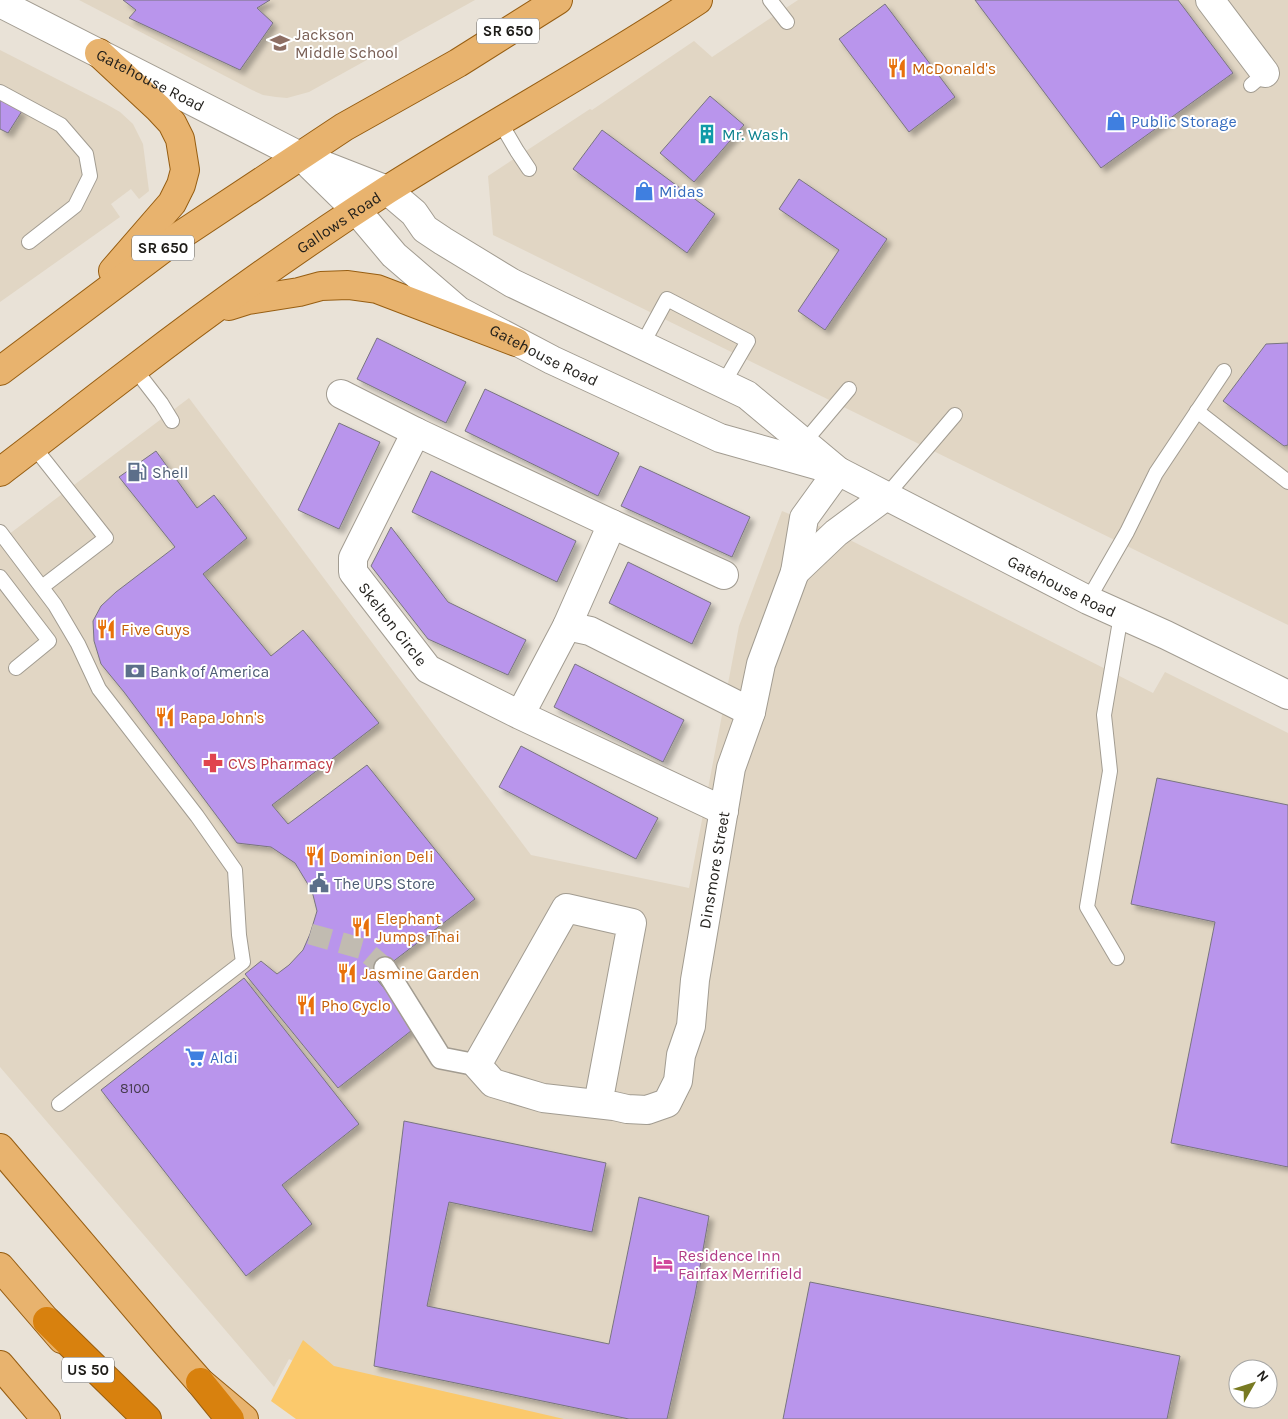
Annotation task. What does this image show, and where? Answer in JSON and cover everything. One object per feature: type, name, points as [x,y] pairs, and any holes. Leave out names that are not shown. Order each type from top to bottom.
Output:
[{"type":"highway","points":[[47,1322],[148,1419]]},
{"type":"highway","points":[[200,1382],[230,1419]]},
{"type":"main road","name":"SR 650","points":[[0,371],[181,235],[344,127],[458,63],[558,0]]},
{"type":"main road","name":"Gallows Road","points":[[0,472],[134,368],[231,296],[388,190],[653,30],[698,0]]},
{"type":"main road","points":[[74,315],[172,203],[181,185],[185,170],[180,139],[172,124],[158,108],[99,53]]},
{"type":"main road","points":[[213,310],[248,300],[300,292],[321,286],[348,285],[376,289],[516,342]]},
{"type":"main road","points":[[0,1148],[200,1382],[244,1419]]},
{"type":"main road","name":"US 50","points":[[0,1267],[128,1419]]},
{"type":"main road","points":[[0,1365],[46,1419]]},
{"type":"street","points":[[1210,0],[1258,79]]},
{"type":"street","name":"Gatehouse Road","points":[[0,3],[300,156],[388,190],[414,213],[425,229],[512,283],[747,396],[797,450]]},
{"type":"street","name":"Gatehouse Road","points":[[300,156],[357,211],[394,255],[459,311],[552,360],[720,438],[797,450],[1088,600],[1166,635],[1288,695]]},
{"type":"street","points":[[341,394],[416,432],[724,574]]},
{"type":"street","name":"Skelton Circle","points":[[416,432],[353,558],[353,572],[428,668],[520,715],[724,811]]},
{"type":"street","name":"Dinsmore Street","points":[[477,1065],[492,1083],[543,1098],[647,1110],[667,1104],[678,1080],[681,1055],[691,1026],[695,980],[732,768],[751,712],[761,664],[795,572],[804,518],[838,471]]},
{"type":"street","name":"Dinsmore Street","points":[[795,572],[836,533],[886,496]]},
{"type":"street","points":[[520,715],[567,626],[612,524]]},
{"type":"street","points":[[567,626],[590,632],[751,712]]},
{"type":"street","points":[[385,968],[441,1058],[477,1065],[566,908],[632,923],[598,1104]]},
{"type":"lane","points":[[770,0],[787,22]]},
{"type":"lane","points":[[0,92],[61,125],[86,154],[90,176],[75,206],[29,242]]},
{"type":"lane","points":[[500,122],[516,151],[529,168]]},
{"type":"lane","points":[[642,345],[668,299],[748,341],[723,384]]},
{"type":"lane","points":[[134,368],[161,403],[172,421]]},
{"type":"lane","points":[[1088,600],[1127,532],[1156,472],[1224,371]]},
{"type":"lane","points":[[797,450],[849,389]]},
{"type":"lane","points":[[1197,411],[1288,482]]},
{"type":"lane","points":[[886,496],[955,415]]},
{"type":"lane","points":[[34,447],[106,538],[42,587]]},
{"type":"lane","points":[[0,532],[55,605],[78,644],[99,689],[197,816],[235,870],[239,934],[243,962],[59,1104]]},
{"type":"lane","points":[[0,577],[49,641],[16,668]]},
{"type":"lane","points":[[1117,958],[1087,907],[1110,771],[1104,715],[1121,615]]},
{"type":"shaded area","name":"Jackson Middle School","points":[[79,0],[475,0],[309,92],[287,98],[263,95],[252,90]]},
{"type":"shaded area","points":[[798,0],[1288,0],[1288,625],[493,235],[488,176],[590,109],[592,110],[694,41],[712,57]]},
{"type":"shaded area","points":[[0,50],[106,104],[120,112],[133,124],[143,144],[149,191],[139,199],[131,189],[111,204],[120,217],[0,302]]},
{"type":"shaded area","points":[[189,398],[531,855],[689,888],[739,626],[782,511],[836,533],[1153,693],[1165,672],[1288,733],[1288,1419],[417,1419],[289,1359],[274,1387],[0,1067],[0,541]]},
{"type":"shaded area","points":[[303,1340],[334,1366],[564,1419],[296,1419],[271,1401]]},
{"type":"building","points":[[123,0],[270,0],[257,8],[273,23],[240,70],[129,18],[136,10]]},
{"type":"building","name":"Public Storage","points":[[975,0],[1178,0],[1233,73],[1101,168]]},
{"type":"building","name":"McDonald's","points":[[885,4],[955,97],[909,132],[839,39]]},
{"type":"building","name":"Mr. Wash","points":[[710,96],[744,125],[694,182],[660,153]]},
{"type":"building","points":[[0,99],[22,111],[8,133],[0,129]]},
{"type":"building","name":"Midas","points":[[602,130],[715,214],[687,253],[573,169]]},
{"type":"building","points":[[799,179],[887,239],[825,330],[798,311],[839,250],[779,209]]},
{"type":"building","points":[[377,338],[466,382],[446,423],[357,379]]},
{"type":"building","points":[[1288,343],[1288,445],[1284,446],[1223,401],[1266,344]]},
{"type":"building","points":[[485,389],[619,453],[598,496],[465,431]]},
{"type":"building","points":[[339,423],[380,442],[339,529],[298,510]]},
{"type":"building","points":[[156,451],[197,508],[214,495],[247,538],[203,574],[271,656],[303,630],[379,723],[272,805],[288,824],[367,765],[475,899],[374,976],[416,1027],[338,1088],[245,974],[261,961],[277,974],[289,965],[303,950],[317,911],[312,891],[295,863],[271,847],[237,843],[101,664],[94,641],[93,621],[101,606],[116,592],[175,547],[119,477]]},
{"type":"building","points":[[640,466],[750,517],[732,557],[621,506]]},
{"type":"building","points":[[431,471],[576,541],[557,582],[412,512]]},
{"type":"building","points":[[391,527],[448,602],[526,640],[508,675],[428,639],[371,566]]},
{"type":"building","points":[[628,562],[711,603],[692,644],[609,603]]},
{"type":"building","points":[[575,664],[684,720],[663,762],[554,707]]},
{"type":"building","points":[[521,746],[658,818],[636,859],[499,787]]},
{"type":"building","points":[[1157,778],[1288,805],[1288,1167],[1171,1143],[1215,922],[1131,904]]},
{"type":"building","points":[[244,978],[359,1124],[282,1185],[312,1224],[246,1276],[101,1090]]},
{"type":"building","name":"Residence Inn Fairfax Merrifield","points":[[404,1121],[606,1163],[592,1232],[449,1202],[427,1306],[609,1344],[639,1197],[709,1216],[695,1295],[667,1419],[629,1419],[374,1366]]},
{"type":"building","points":[[810,1282],[1180,1356],[1167,1419],[783,1419]]},
{"type":"tunnel","points":[[310,934],[363,949],[385,968]]},
{"type":"place","name":"Jackson Middle School","points":[[280,43]]},
{"type":"place","name":"McDonald's","points":[[897,68]]},
{"type":"place","name":"Public Storage","points":[[1116,121]]},
{"type":"place","name":"Mr. Wash","points":[[707,134]]},
{"type":"place","name":"Midas","points":[[644,191]]},
{"type":"place","name":"Shell","points":[[137,472]]},
{"type":"place","name":"Five Guys","points":[[106,629]]},
{"type":"place","name":"Bank of America","points":[[135,671]]},
{"type":"place","name":"Papa John's","points":[[165,717]]},
{"type":"place","name":"CVS Pharmacy","points":[[213,763]]},
{"type":"place","name":"Dominion Deli","points":[[315,856]]},
{"type":"place","name":"The UPS Store","points":[[319,883]]},
{"type":"place","name":"Elephant Jumps Thai","points":[[361,927]]},
{"type":"place","name":"Jasmine Garden","points":[[347,973]]},
{"type":"place","name":"Pho Cyclo","points":[[306,1005]]},
{"type":"place","name":"Aldi","points":[[195,1057]]},
{"type":"place","name":"Residence Inn Fairfax Merrifield","points":[[663,1264]]}]
